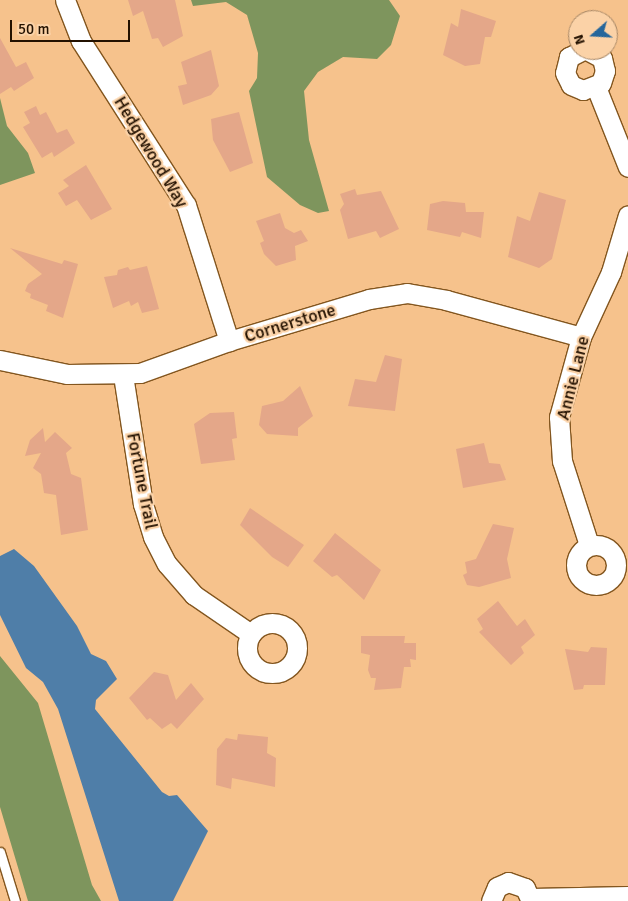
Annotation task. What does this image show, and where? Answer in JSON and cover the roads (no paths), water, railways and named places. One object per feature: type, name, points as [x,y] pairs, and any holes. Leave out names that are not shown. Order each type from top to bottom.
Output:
[{"type":"street","name":"Hedgewood Way","points":[[65,0],[81,41],[186,205],[229,341]]},
{"type":"street","points":[[568,60],[567,80],[577,88],[596,87],[604,77],[604,64],[601,60]]},
{"type":"street","points":[[596,87],[628,167]]},
{"type":"street","name":"Annie Lane","points":[[590,545],[562,461],[559,417],[581,337],[611,272],[628,215]]},
{"type":"street","name":"Cornerstone","points":[[0,360],[41,371],[123,375],[160,366],[229,341],[369,299],[407,293],[446,300],[581,337]]},
{"type":"street","name":"Fortune Trail","points":[[123,375],[143,504],[152,537],[167,564],[194,596],[251,634]]},
{"type":"street","points":[[491,901],[497,887],[508,882],[525,888],[531,900],[628,896]]},
{"type":"lane","points":[[0,852],[15,901]]},
{"type":"water","points":[[14,549],[34,566],[77,626],[91,654],[106,661],[117,679],[96,700],[95,709],[162,792],[169,796],[177,795],[208,831],[173,901],[119,901],[58,709],[43,682],[26,668],[0,615],[0,556]]}]
